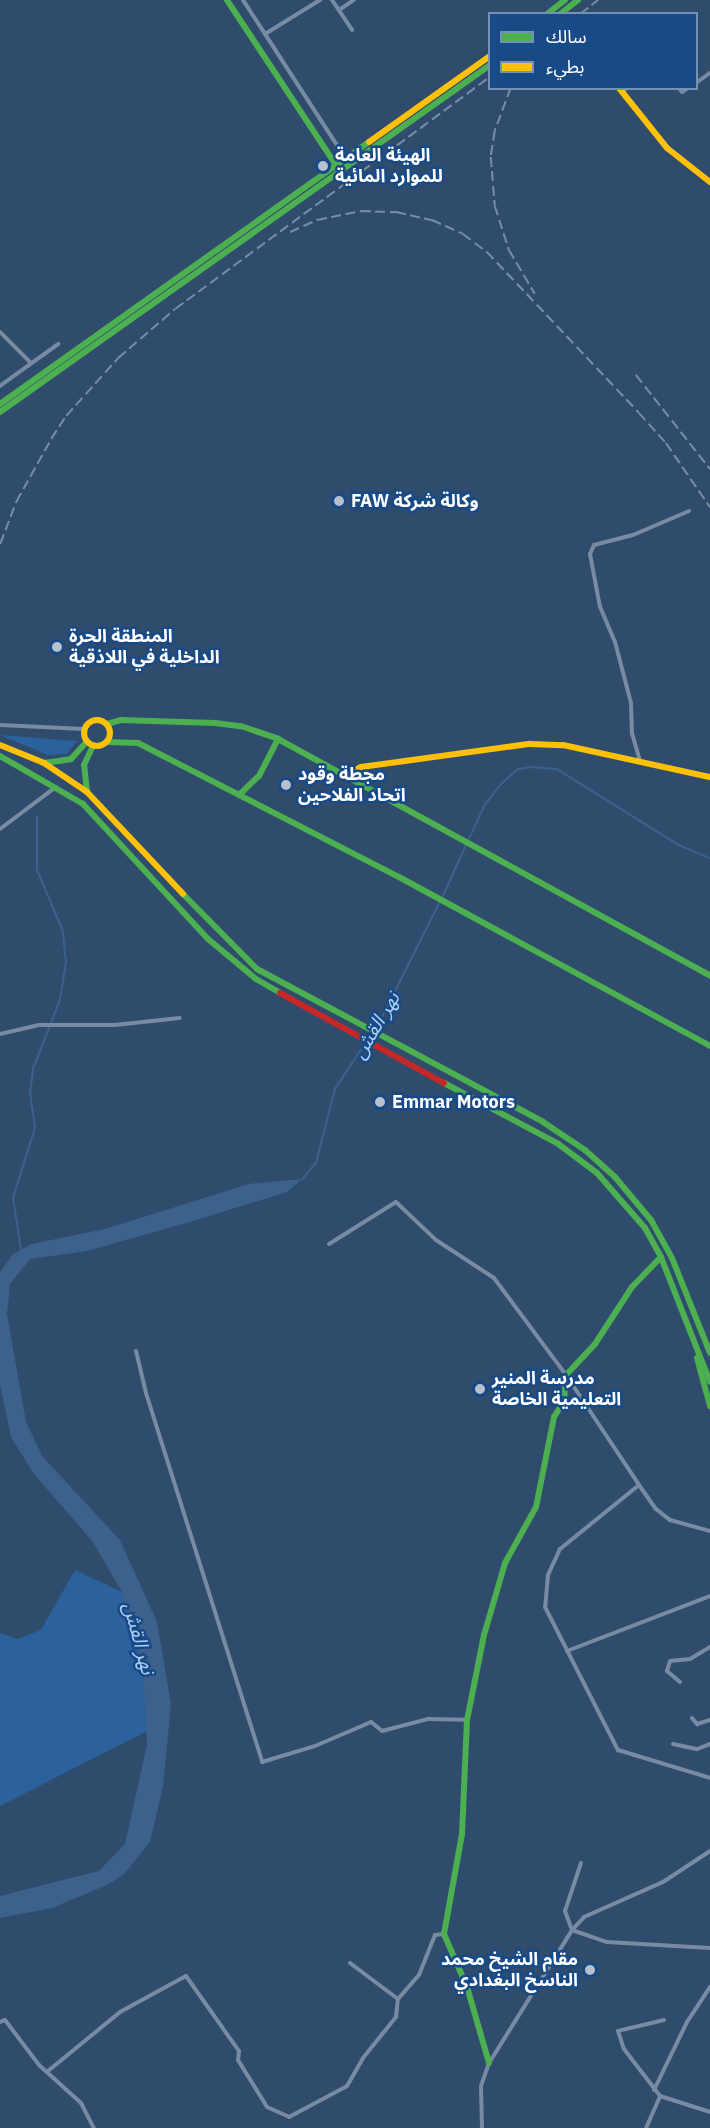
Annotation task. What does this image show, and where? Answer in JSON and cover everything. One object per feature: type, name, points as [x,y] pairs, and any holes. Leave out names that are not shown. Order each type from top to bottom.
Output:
[{"type":"main road","points":[[227,0],[337,166]]},
{"type":"main road","points":[[558,12],[566,0]]},
{"type":"main road","points":[[558,12],[578,0]]},
{"type":"main road","points":[[0,404],[346,160],[488,57]]},
{"type":"main road","points":[[0,412],[488,66]]},
{"type":"main road","points":[[623,90],[667,148],[710,182]]},
{"type":"main road","points":[[93,746],[87,741],[84,729],[93,721],[106,724],[121,720],[215,723],[241,726],[278,739],[710,976]]},
{"type":"main road","points":[[106,724],[110,735],[107,742]]},
{"type":"main road","points":[[239,795],[259,776],[278,739]]},
{"type":"main road","points":[[44,763],[71,759],[79,754],[87,741]]},
{"type":"main road","points":[[87,792],[84,765],[93,746],[107,742],[138,742],[432,895],[710,1047]]},
{"type":"main road","points":[[0,744],[44,763],[87,792],[226,941],[257,969],[341,1017],[543,1122],[585,1150],[615,1177],[651,1220],[672,1258],[710,1353]]},
{"type":"main road","points":[[344,776],[361,767],[530,744],[563,745],[710,777]]},
{"type":"main road","points":[[0,757],[56,786],[83,804],[208,939],[256,979],[334,1026],[557,1143],[589,1167],[623,1200],[662,1257],[684,1309],[710,1382]]},
{"type":"main road","points":[[489,2063],[467,1987],[444,1934],[462,1834],[467,1720],[495,1589],[536,1507],[554,1417],[564,1401],[566,1375],[595,1344],[632,1287],[662,1257]]},
{"type":"main road","points":[[684,1309],[710,1406]]},
{"type":"street","points":[[243,0],[346,160]]},
{"type":"street","points":[[265,34],[320,0]]},
{"type":"street","points":[[332,0],[352,30]]},
{"type":"street","points":[[339,10],[354,0]]},
{"type":"street","points":[[0,332],[31,363]]},
{"type":"street","points":[[0,386],[58,344]]},
{"type":"street","points":[[640,761],[632,733],[631,703],[615,642],[600,606],[590,554],[594,545],[633,535],[689,511]]},
{"type":"street","points":[[0,725],[84,729]]},
{"type":"street","points":[[0,829],[56,786]]},
{"type":"street","points":[[0,1034],[39,1025],[115,1025],[180,1018]]},
{"type":"street","points":[[329,1244],[396,1202],[436,1240],[494,1278],[566,1375],[656,1509],[670,1520],[710,1531]]},
{"type":"street","points":[[136,1351],[244,1715],[262,1762],[315,1746],[371,1722],[382,1731],[428,1719],[467,1720]]},
{"type":"street","points":[[639,1485],[577,1532],[560,1549],[548,1575],[545,1607],[618,1750],[710,1778]]},
{"type":"street","points":[[567,1651],[710,1596]]},
{"type":"street","points":[[680,1682],[667,1671],[670,1661],[690,1659],[710,1647]]},
{"type":"street","points":[[693,1718],[697,1724],[708,1721],[710,1726]]},
{"type":"street","points":[[673,1744],[697,1749],[710,1744]]},
{"type":"street","points":[[482,2128],[481,2086],[489,2063],[572,1930],[584,1917],[663,1882],[710,1851]]},
{"type":"street","points":[[572,1930],[565,1911],[581,1863]]},
{"type":"street","points":[[572,1930],[607,1942],[710,1948]]},
{"type":"street","points":[[48,2071],[120,2012],[186,1976],[239,2051],[238,2060],[267,2107],[289,2117],[347,2086],[363,2058],[396,2018],[398,1999],[419,1975],[435,1935],[444,1934]]},
{"type":"street","points":[[350,1963],[398,1999]]},
{"type":"street","points":[[654,2090],[687,2022],[710,1987]]},
{"type":"street","points":[[0,2022],[5,2020],[39,2065],[81,2103],[94,2128]]},
{"type":"street","points":[[664,2020],[618,2031],[624,2049],[660,2096],[710,2112]]},
{"type":"street","points":[[646,2128],[660,2096]]},
{"type":"shaded area","points":[[0,735],[77,741],[67,754],[48,755]]},
{"type":"shaded area","points":[[75,1570],[122,1592],[143,1666],[147,1731],[0,1806],[0,1633],[18,1639],[41,1630]]},
{"type":"water","points":[[302,1179],[287,1192],[193,1221],[87,1251],[30,1259],[10,1284],[7,1314],[26,1422],[42,1456],[120,1540],[157,1622],[171,1704],[163,1786],[150,1842],[124,1874],[109,1884],[52,1908],[0,1918],[0,1896],[99,1871],[125,1844],[147,1745],[143,1666],[122,1592],[93,1542],[34,1474],[11,1437],[0,1384],[0,1272],[13,1254],[32,1244],[105,1229],[249,1184]]},
{"type":"waterway","name":"نهر القش","points":[[468,841],[484,806],[502,783],[518,769],[532,767],[557,769],[679,845],[710,858]]},
{"type":"waterway","points":[[21,1250],[13,1198],[35,1128],[30,1094],[33,1069],[60,1000],[66,963],[63,932],[37,870],[37,817]]},
{"type":"waterway","name":"نهر القش","points":[[442,898],[466,845]]},
{"type":"waterway","name":"نهر القش","points":[[376,1029],[440,902]]},
{"type":"waterway","name":"نهر القش","points":[[367,1041],[373,1033]]},
{"type":"waterway","name":"نهر القش","points":[[302,1180],[316,1163],[335,1089],[364,1045]]},
{"type":"railway","points":[[583,12],[598,0]]},
{"type":"railway","points":[[0,544],[16,502],[51,439],[66,416],[118,358],[175,309],[488,78]]},
{"type":"railway","points":[[510,90],[495,131],[491,157],[495,206],[509,250],[535,294]]},
{"type":"railway","points":[[290,232],[317,220],[361,211],[396,212],[432,220],[463,234],[487,252],[639,413],[666,443],[710,507]]},
{"type":"railway","points":[[636,375],[710,469]]},
{"type":"traffic: fast","points":[[227,0],[337,167]]},
{"type":"traffic: fast","points":[[550,12],[565,0]]},
{"type":"traffic: fast","points":[[563,12],[578,0]]},
{"type":"traffic: fast","points":[[0,412],[488,66]]},
{"type":"traffic: fast","points":[[0,404],[369,142]]},
{"type":"traffic: fast","points":[[107,724],[121,720],[215,723],[241,726],[278,739],[710,976]]},
{"type":"traffic: fast","points":[[239,795],[259,776],[278,739]]},
{"type":"traffic: fast","points":[[44,763],[71,759],[87,741]]},
{"type":"traffic: fast","points":[[107,742],[138,743],[399,877],[710,1046]]},
{"type":"traffic: fast","points":[[87,792],[84,765],[93,746]]},
{"type":"traffic: fast","points":[[0,756],[83,804],[208,939],[256,979],[280,993]]},
{"type":"traffic: fast","points":[[183,894],[257,969],[543,1122],[585,1150],[615,1177],[651,1220],[672,1258],[710,1353]]},
{"type":"traffic: fast","points":[[444,1083],[557,1143],[597,1173],[645,1228],[661,1257],[710,1382]]},
{"type":"traffic: fast","points":[[489,2063],[467,1987],[444,1934],[462,1834],[467,1720],[484,1635],[505,1563],[536,1507],[554,1417],[564,1401],[566,1375],[595,1344],[632,1287],[661,1257]]},
{"type":"traffic: fast","points":[[697,1358],[710,1406]]},
{"type":"traffic: slow","points":[[369,142],[488,57]]},
{"type":"traffic: slow","points":[[621,90],[667,148],[710,182]]},
{"type":"traffic: slow","points":[[97,720],[106,724],[110,733],[106,742],[97,746],[88,742],[84,733],[88,724],[97,720]]},
{"type":"traffic: slow","points":[[344,776],[361,767],[530,744],[563,745],[710,777]]},
{"type":"traffic: slow","points":[[0,745],[44,763],[87,792],[183,894]]},
{"type":"traffic: jam","points":[[280,993],[444,1083]]},
{"type":"place","name":"الهيئة العامة للموارد المائية","points":[[323,166]]},
{"type":"place","name":"FAW وكالة شركة","points":[[339,501]]},
{"type":"place","name":"المنطقة الحرة الداخلية في اللاذقية","points":[[57,647]]},
{"type":"place","name":"مجطة وقود اتحاد الفلاحين","points":[[286,785]]},
{"type":"place","name":"Emmar Motors","points":[[380,1102]]},
{"type":"place","name":"مدرسة المنير التعليمية الخاصة","points":[[480,1389]]},
{"type":"place","name":"مقام الشيخ محمد الناسخ البغدادي","points":[[590,1970]]}]
